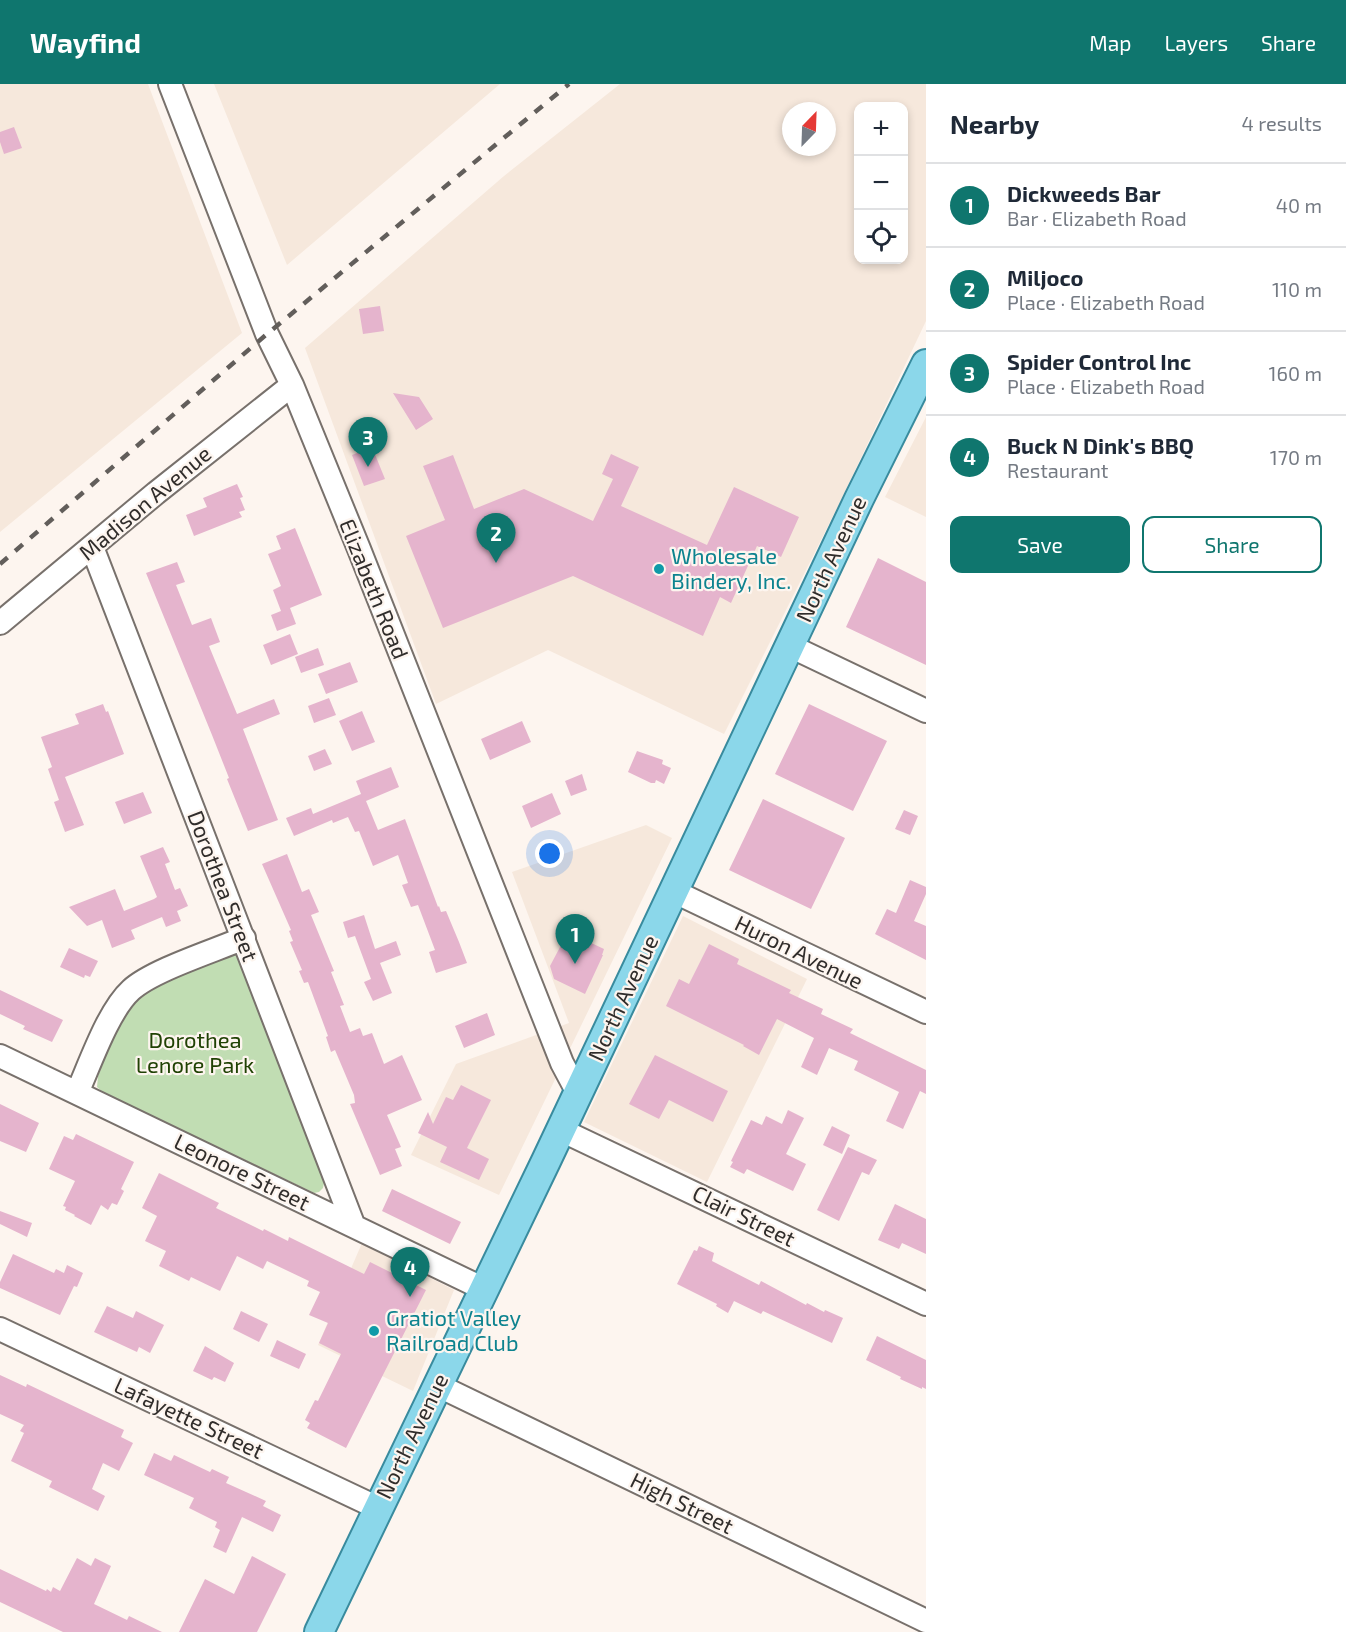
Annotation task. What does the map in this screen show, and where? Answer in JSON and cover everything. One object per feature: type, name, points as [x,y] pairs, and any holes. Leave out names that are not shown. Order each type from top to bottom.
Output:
[{"type":"main road","name":"North Avenue","points":[[319,1632],[561,1130],[859,499],[926,364]]},
{"type":"street","name":"Elizabeth Road","points":[[170,84],[267,334],[292,385],[563,1065],[578,1093]]},
{"type":"street","name":"Madison Avenue","points":[[0,623],[165,485],[292,385]]},
{"type":"street","name":"Dorothea Street","points":[[92,547],[353,1224]]},
{"type":"street","points":[[790,646],[926,711]]},
{"type":"street","name":"Huron Avenue","points":[[673,891],[926,1012]]},
{"type":"street","points":[[77,1093],[106,1029],[130,991],[149,978],[244,938]]},
{"type":"street","name":"Leonore Street","points":[[0,1056],[484,1289]]},
{"type":"street","name":"Clair Street","points":[[561,1130],[926,1304]]},
{"type":"street","name":"Lafayette Street","points":[[0,1329],[378,1508]]},
{"type":"street","name":"High Street","points":[[438,1385],[926,1620]]},
{"type":"shaded area","points":[[0,84],[148,84],[242,333],[0,532]]},
{"type":"shaded area","points":[[214,84],[500,84],[287,265]]},
{"type":"shaded area","points":[[620,84],[926,84],[926,321],[839,504],[724,734],[548,650],[436,704],[305,348],[504,176]]},
{"type":"shaded area","points":[[926,417],[926,517],[885,497]]},
{"type":"shaded area","points":[[646,825],[672,838],[499,1195],[411,1155],[456,1064],[569,1023],[512,872]]},
{"type":"shaded area","points":[[683,916],[807,979],[707,1182],[584,1122]]},
{"type":"shaded area","points":[[362,1243],[454,1290],[413,1391],[318,1345]]},
{"type":"green space","name":"Dorothea Lenore Park","points":[[228,955],[235,955],[240,959],[325,1178],[323,1188],[319,1192],[314,1193],[105,1094],[97,1087],[98,1076],[116,1031],[130,1008],[162,983]]},
{"type":"building","points":[[14,127],[22,148],[4,154],[0,132]]},
{"type":"building","points":[[380,306],[384,331],[363,334],[359,309]]},
{"type":"building","points":[[393,393],[419,397],[433,419],[416,430]]},
{"type":"building","points":[[372,447],[385,479],[364,486],[352,455]]},
{"type":"building","points":[[611,454],[639,467],[621,506],[707,545],[734,487],[799,517],[781,557],[757,546],[731,603],[720,597],[703,636],[573,576],[443,628],[406,536],[445,520],[423,466],[453,455],[474,509],[524,489],[593,521],[613,479],[602,474]]},
{"type":"building","points":[[237,484],[243,497],[240,498],[245,510],[239,512],[242,517],[194,536],[186,515],[207,507],[203,498]]},
{"type":"building","points":[[295,528],[322,595],[290,608],[296,624],[277,631],[271,615],[281,611],[273,590],[281,586],[268,554],[281,549],[276,536]]},
{"type":"building","points":[[878,558],[926,582],[926,665],[846,627]]},
{"type":"building","points":[[177,562],[185,582],[176,585],[192,625],[211,618],[220,642],[209,646],[237,714],[274,699],[280,714],[243,729],[278,820],[248,831],[212,735],[146,573]]},
{"type":"building","points":[[290,634],[298,654],[271,665],[263,645]]},
{"type":"building","points":[[318,648],[324,665],[301,673],[295,657]]},
{"type":"building","points":[[350,662],[358,682],[326,694],[318,674]]},
{"type":"building","points":[[329,698],[336,715],[314,723],[308,706]]},
{"type":"building","points":[[103,704],[106,712],[108,711],[124,754],[65,777],[84,825],[65,832],[54,802],[59,800],[48,769],[52,767],[41,737],[79,724],[75,714]]},
{"type":"building","points":[[809,704],[887,741],[853,811],[775,774]]},
{"type":"building","points":[[362,711],[375,742],[352,751],[339,721]]},
{"type":"building","points":[[522,721],[531,742],[490,760],[481,739]]},
{"type":"building","points":[[325,749],[332,764],[314,771],[308,756]]},
{"type":"building","points":[[637,751],[663,760],[662,764],[671,768],[664,784],[656,780],[655,783],[651,783],[628,772]]},
{"type":"building","points":[[391,767],[399,787],[366,801],[378,830],[405,819],[438,907],[441,912],[446,911],[467,963],[436,973],[429,952],[435,950],[418,905],[411,907],[402,885],[408,883],[398,855],[373,866],[359,831],[355,832],[348,817],[333,823],[332,820],[294,836],[286,818],[311,808],[313,814],[361,794],[356,781]]},
{"type":"building","points":[[582,774],[587,790],[571,796],[565,781]]},
{"type":"building","points":[[143,792],[152,813],[124,824],[115,802]]},
{"type":"building","points":[[552,793],[561,814],[531,828],[522,806]]},
{"type":"building","points":[[763,799],[845,838],[811,909],[729,870]]},
{"type":"building","points":[[904,810],[918,816],[910,835],[895,829]]},
{"type":"building","points":[[163,847],[170,862],[165,864],[175,890],[180,888],[188,906],[177,911],[181,921],[166,927],[162,917],[131,930],[135,939],[112,948],[102,920],[87,926],[69,907],[115,889],[124,911],[154,899],[157,897],[140,856]]},
{"type":"building","points":[[287,854],[302,892],[309,889],[319,912],[311,915],[334,971],[331,972],[344,1005],[340,1006],[350,1032],[360,1028],[363,1036],[372,1033],[384,1064],[402,1055],[422,1100],[387,1115],[401,1147],[395,1149],[402,1166],[380,1175],[350,1104],[355,1103],[354,1095],[335,1050],[331,1052],[326,1037],[328,1036],[308,982],[304,983],[299,971],[302,970],[290,942],[293,941],[289,931],[291,930],[262,864]]},
{"type":"building","points":[[910,880],[926,887],[926,894],[914,921],[926,926],[926,960],[875,934],[887,909],[896,913]]},
{"type":"building","points":[[364,915],[375,949],[396,941],[401,955],[380,963],[392,993],[373,1001],[364,982],[371,979],[355,936],[348,938],[343,922]]},
{"type":"building","points":[[568,932],[604,949],[585,994],[554,979],[550,966]]},
{"type":"building","points":[[709,944],[739,959],[737,964],[791,990],[789,993],[823,1009],[821,1014],[853,1029],[850,1033],[926,1070],[926,1094],[920,1091],[903,1129],[886,1121],[899,1092],[854,1070],[858,1061],[829,1048],[817,1075],[801,1067],[814,1038],[777,1019],[759,1055],[744,1045],[666,1006],[679,979],[689,984]]},
{"type":"building","points":[[69,948],[98,961],[90,977],[85,975],[84,978],[60,967]]},
{"type":"building","points":[[0,990],[63,1020],[52,1042],[23,1029],[25,1026],[0,1014]]},
{"type":"building","points":[[487,1013],[495,1035],[464,1048],[455,1026]]},
{"type":"building","points":[[655,1055],[728,1091],[713,1122],[669,1100],[659,1119],[629,1104]]},
{"type":"building","points":[[461,1085],[491,1100],[467,1148],[489,1159],[479,1180],[440,1162],[447,1147],[418,1133],[428,1112],[433,1124],[446,1097],[453,1100]]},
{"type":"building","points":[[0,1104],[39,1123],[26,1152],[0,1141]]},
{"type":"building","points":[[788,1110],[804,1118],[786,1154],[806,1164],[793,1191],[747,1169],[744,1174],[730,1167],[751,1120],[762,1125],[766,1116],[782,1124]]},
{"type":"building","points":[[832,1126],[850,1135],[842,1154],[823,1145]]},
{"type":"building","points":[[76,1134],[134,1162],[121,1189],[124,1191],[117,1205],[112,1203],[108,1210],[101,1205],[91,1225],[65,1210],[66,1207],[63,1206],[75,1181],[49,1169],[64,1136],[73,1140]]},
{"type":"building","points":[[848,1147],[877,1160],[869,1175],[862,1172],[839,1221],[817,1210]]},
{"type":"building","points":[[159,1173],[219,1203],[216,1208],[263,1231],[264,1229],[288,1241],[289,1237],[364,1274],[370,1262],[426,1290],[346,1448],[307,1428],[310,1423],[305,1420],[315,1400],[318,1401],[341,1354],[319,1343],[328,1323],[309,1315],[320,1292],[307,1286],[309,1281],[267,1261],[263,1269],[237,1256],[220,1291],[191,1277],[189,1281],[159,1266],[166,1251],[145,1241],[157,1216],[142,1208]]},
{"type":"building","points":[[392,1189],[461,1222],[450,1244],[382,1211]]},
{"type":"building","points":[[895,1204],[926,1219],[926,1254],[902,1243],[899,1249],[878,1240]]},
{"type":"building","points":[[0,1211],[32,1223],[27,1237],[0,1224]]},
{"type":"building","points":[[699,1246],[714,1253],[712,1261],[759,1285],[761,1281],[806,1305],[807,1303],[843,1318],[832,1343],[763,1311],[761,1314],[734,1301],[728,1313],[716,1306],[717,1304],[677,1284],[694,1250],[697,1251]]},
{"type":"building","points":[[13,1254],[54,1273],[56,1269],[64,1273],[67,1265],[83,1273],[60,1315],[0,1288],[0,1282]]},
{"type":"building","points":[[107,1306],[133,1318],[136,1311],[164,1325],[150,1353],[139,1347],[137,1352],[94,1332]]},
{"type":"building","points":[[241,1311],[268,1324],[259,1342],[233,1329]]},
{"type":"building","points":[[877,1336],[926,1360],[926,1389],[900,1379],[901,1377],[866,1360]]},
{"type":"building","points":[[277,1340],[306,1354],[299,1369],[270,1356]]},
{"type":"building","points":[[205,1346],[234,1363],[225,1382],[214,1377],[212,1380],[193,1371]]},
{"type":"building","points":[[0,1375],[26,1387],[27,1384],[124,1430],[121,1437],[133,1443],[119,1471],[103,1463],[92,1489],[105,1496],[98,1511],[49,1487],[52,1481],[11,1461],[24,1433],[20,1431],[24,1425],[0,1414]]},
{"type":"building","points":[[154,1453],[171,1461],[174,1455],[210,1472],[212,1469],[229,1477],[226,1483],[266,1501],[263,1506],[281,1515],[273,1532],[242,1517],[226,1553],[213,1547],[220,1530],[215,1527],[217,1522],[189,1508],[194,1498],[144,1475]]},
{"type":"building","points":[[252,1556],[286,1574],[257,1632],[179,1632],[205,1579],[234,1594]]},
{"type":"building","points":[[77,1558],[91,1566],[95,1558],[111,1566],[94,1604],[127,1620],[129,1616],[162,1632],[63,1632],[0,1602],[0,1569],[46,1591],[47,1589],[51,1592],[53,1587],[60,1591]]},
{"type":"railway","points":[[0,564],[267,334],[569,84]]},
{"type":"place","name":"Spider Control Inc","points":[[368,467]]},
{"type":"place","name":"Miljoco","points":[[496,563]]},
{"type":"place","name":"Wholesale Bindery, Inc.","points":[[659,569]]},
{"type":"place","name":"Dickweeds Bar","points":[[575,964]]},
{"type":"place","name":"Buck N Dink's BBQ","points":[[410,1297]]},
{"type":"place","name":"Gratiot Valley Railroad Club","points":[[374,1331]]}]
